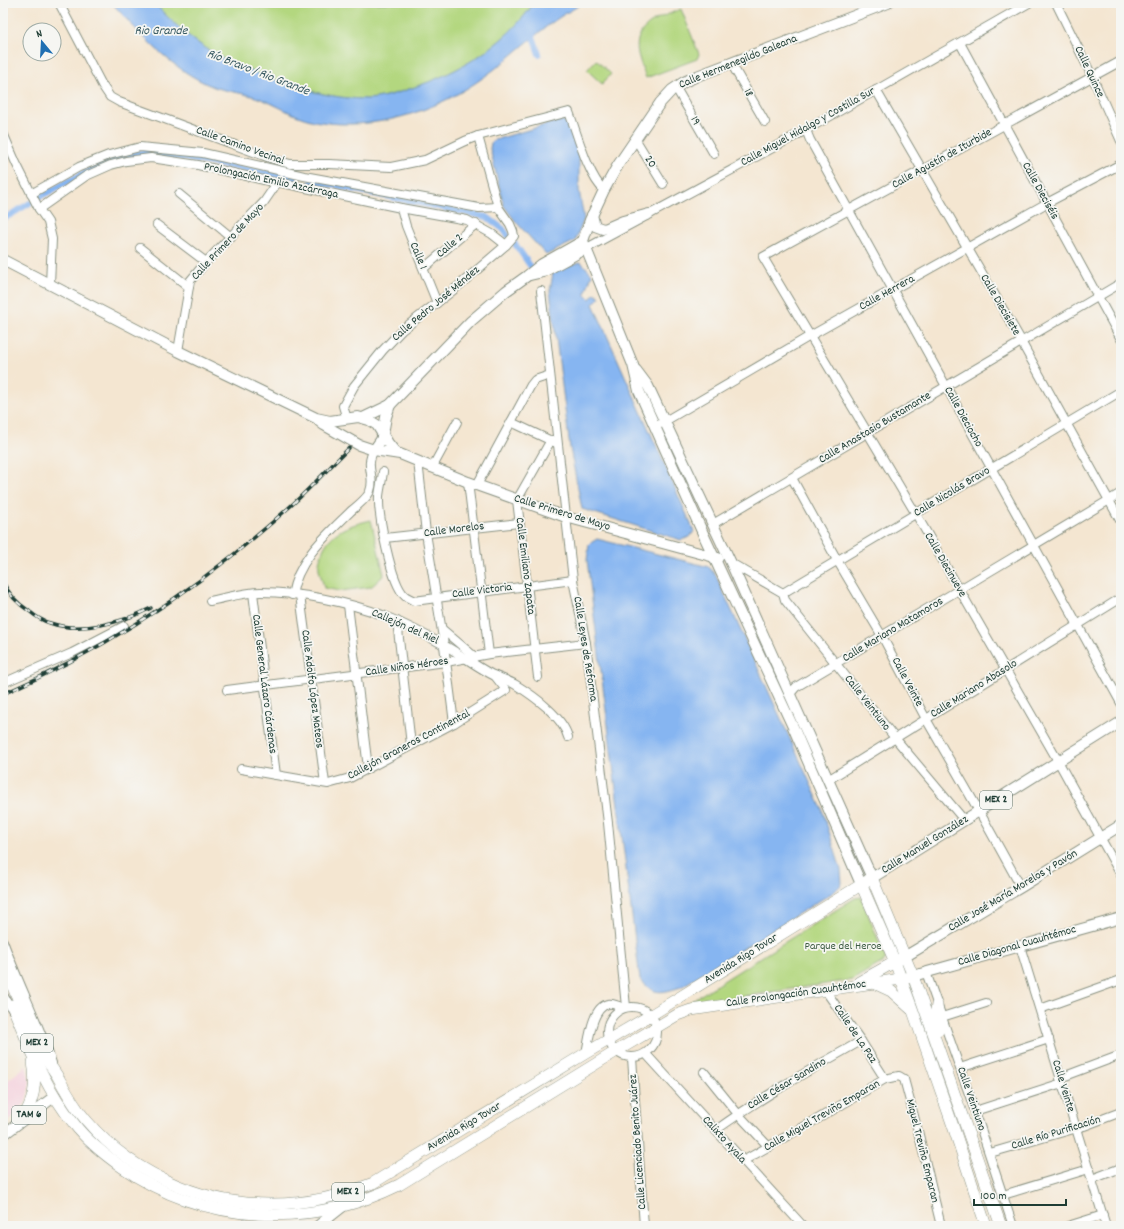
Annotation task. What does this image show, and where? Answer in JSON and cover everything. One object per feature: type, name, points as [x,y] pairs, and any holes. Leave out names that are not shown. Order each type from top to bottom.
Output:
[{"type":"highway","name":"Avenida Rigo Tovar","points":[[4,967],[39,1048],[78,1110],[98,1132],[122,1154],[158,1177],[172,1184],[200,1193],[229,1200],[258,1204],[287,1204],[317,1200],[373,1183],[607,1040],[651,1015],[872,878]]},
{"type":"highway","points":[[872,878],[906,956],[1001,1226]]},
{"type":"highway","points":[[861,884],[895,962],[913,1011],[986,1226]]},
{"type":"highway","name":"MEX 2","points":[[853,985],[906,956]]},
{"type":"highway","name":"Calle Prolongación Cuauhtémoc","points":[[691,1010],[853,985],[901,980],[913,976]]},
{"type":"highway","name":"Avenida Rigo Tovar","points":[[3,982],[32,1053],[55,1096],[75,1126],[105,1155],[143,1180],[177,1196],[212,1207],[257,1215],[302,1214],[342,1207],[365,1200],[399,1185],[615,1052],[677,1015],[691,1010]]},
{"type":"highway","points":[[874,983],[891,991],[913,1011]]},
{"type":"highway","points":[[937,1005],[935,1017],[941,1043],[940,1055]]},
{"type":"highway","points":[[21,1121],[29,1108],[36,1082],[32,1053]]},
{"type":"highway","points":[[525,1108],[534,1093],[580,1066],[583,1055]]},
{"type":"highway","points":[[55,1096],[67,1101],[78,1110]]},
{"type":"highway","points":[[467,1126],[474,1138]]},
{"type":"main road","name":"Calle Hermenegildo Galeana","points":[[584,245],[592,215],[618,165],[660,103],[676,88],[697,76],[888,3]]},
{"type":"main road","points":[[592,215],[595,226],[602,229],[623,221],[649,214]]},
{"type":"main road","points":[[363,418],[390,405],[483,310],[506,291],[528,276],[542,264],[584,245],[633,365],[639,391],[660,424],[713,524],[872,878]]},
{"type":"main road","name":"Calle Primero de Mayo","points":[[3,260],[178,350],[316,418],[330,421],[358,417],[363,418]]},
{"type":"main road","points":[[374,450],[381,440],[390,405]]},
{"type":"main road","name":"Calle Primero de Mayo","points":[[316,418],[324,425],[359,445],[374,450],[396,453],[472,484],[566,517],[713,556],[731,563]]},
{"type":"main road","points":[[363,418],[377,425],[396,453]]},
{"type":"main road","points":[[345,436],[344,426],[347,419]]},
{"type":"main road","points":[[660,424],[705,538],[794,729],[861,884]]},
{"type":"main road","points":[[697,552],[703,545],[705,538]]},
{"type":"main road","name":"Calle Manuel González","points":[[872,878],[1121,722]]},
{"type":"main road","name":"Calle José María Morelos y Pavón","points":[[906,956],[1121,825]]},
{"type":"main road","name":"Calle Diagonal Cuauhtémoc","points":[[913,976],[1121,918]]},
{"type":"main road","name":"TAM 6","points":[[3,1135],[55,1096]]},
{"type":"main road","points":[[318,1226],[342,1207]]},
{"type":"street","name":"Calle Camino Vecinal","points":[[59,3],[102,85],[110,97],[118,102],[270,158],[290,164],[391,167],[425,160],[478,136],[569,112],[592,174],[598,185],[604,190]]},
{"type":"street","name":"Calle Miguel Hidalgo y Costilla Sur","points":[[584,245],[649,214],[806,130],[1029,3]]},
{"type":"street","name":"Calle Quince","points":[[1056,3],[1092,76],[1121,141]]},
{"type":"street","name":"Calle Dieciséis","points":[[960,43],[1121,339]]},
{"type":"street","name":"Calle Agustín de Iturbide","points":[[764,257],[1121,61]]},
{"type":"street","name":"18","points":[[731,63],[765,122]]},
{"type":"street","name":"19","points":[[676,88],[714,154]]},
{"type":"street","name":"Calle Diecisiete","points":[[876,90],[1022,342],[1121,522]]},
{"type":"street","name":"Calle Dieciocho","points":[[806,130],[892,291],[1121,703]]},
{"type":"street","points":[[3,133],[38,208],[48,222],[51,231],[50,284]]},
{"type":"street","points":[[32,194],[79,168],[109,155],[140,147],[203,153],[304,176],[471,207],[498,207],[478,136]]},
{"type":"street","name":"20","points":[[636,140],[663,184]]},
{"type":"street","name":"Prolongación Emilio Azcárraga","points":[[38,208],[86,176],[111,165],[126,161],[150,158],[198,165],[277,183],[467,220],[492,234],[506,245]]},
{"type":"street","name":"Calle Herrera","points":[[660,424],[810,336],[1121,164]]},
{"type":"street","name":"Calle Primero de Mayo","points":[[178,350],[190,281],[206,262],[232,237],[264,202],[277,183]]},
{"type":"street","points":[[179,194],[232,237]]},
{"type":"street","name":"Calle Pedro José Méndez","points":[[347,419],[343,406],[354,386],[383,350],[402,330],[437,303],[506,245],[514,236],[510,224],[498,207]]},
{"type":"street","name":"Calle 1","points":[[401,208],[406,226],[437,303]]},
{"type":"street","name":"Calle 2","points":[[424,268],[476,224]]},
{"type":"street","points":[[157,225],[206,262]]},
{"type":"street","points":[[140,248],[189,287]]},
{"type":"street","name":"Calle Diecinueve","points":[[764,257],[916,514],[1121,875]]},
{"type":"street","name":"Calle Anastasio Bustamante","points":[[713,524],[1121,283]]},
{"type":"street","name":"Calle Leyes de Reforma","points":[[541,291],[550,375],[555,442],[574,580],[586,643],[608,823],[624,1008]]},
{"type":"street","points":[[489,654],[473,527],[472,484],[511,422],[531,385],[535,380],[550,375]]},
{"type":"street","name":"Calle Nicolás Bravo","points":[[783,593],[1121,391]]},
{"type":"street","points":[[432,468],[457,422]]},
{"type":"street","points":[[511,422],[555,442]]},
{"type":"street","name":"Calle Emiliano Zapata","points":[[538,677],[517,500],[555,442]]},
{"type":"street","points":[[296,595],[295,579],[316,546],[370,492],[372,478],[369,460],[374,450]]},
{"type":"street","points":[[418,462],[426,533],[442,629],[454,723]]},
{"type":"street","points":[[383,472],[379,497],[387,538]]},
{"type":"street","name":"Calle Veinte","points":[[792,478],[837,560],[882,636],[926,719],[1021,887]]},
{"type":"street","points":[[370,492],[379,497]]},
{"type":"street","name":"Calle Mariano Matamoros","points":[[790,694],[796,687],[1121,493]]},
{"type":"street","name":"Calle Morelos","points":[[387,538],[473,527],[519,523]]},
{"type":"street","name":"Calle Victoria","points":[[387,538],[394,576],[405,596],[414,600],[574,580]]},
{"type":"street","name":"Calle Veintiuno","points":[[731,563],[783,593],[785,600],[894,738],[964,820]]},
{"type":"street","name":"Callejón del Riel","points":[[210,601],[261,592],[296,595],[371,611],[397,621],[444,645],[464,659],[494,676],[515,684],[543,704],[566,729],[568,737]]},
{"type":"street","name":"Calle General Lázaro Cárdenas","points":[[253,593],[276,775]]},
{"type":"street","name":"Calle Adolfo López Mateos","points":[[296,595],[311,680],[325,783]]},
{"type":"street","name":"Calle Mariano Abasolo","points":[[828,780],[1121,598]]},
{"type":"street","points":[[348,605],[368,768]]},
{"type":"street","points":[[397,621],[411,745]]},
{"type":"street","points":[[3,683],[72,652],[124,626]]},
{"type":"street","points":[[442,629],[475,657]]},
{"type":"street","name":"Calle Niños Héroes","points":[[227,690],[446,662],[489,654],[586,643]]},
{"type":"street","name":"Callejón Graneros Continental","points":[[241,769],[325,783],[332,783],[350,778],[454,723],[506,690],[494,676]]},
{"type":"street","name":"Avenida Rigo Tovar","points":[[3,942],[17,979],[45,1043],[55,1073]]},
{"type":"street","name":"Calle Veinte","points":[[1020,946],[1106,1226]]},
{"type":"street","name":"Calle Veintiuno","points":[[926,972],[990,1153],[1013,1226]]},
{"type":"street","points":[[1040,1009],[1121,980]]},
{"type":"street","name":"Calle de La Paz","points":[[825,990],[861,1040],[885,1079]]},
{"type":"street","name":"Avenida Rigo Tovar","points":[[3,995],[17,1016]]},
{"type":"street","points":[[942,1017],[986,1002]]},
{"type":"street","points":[[583,1055],[595,1016],[600,1008],[608,1004],[624,1008],[637,1007],[647,1011],[651,1015],[657,1027],[658,1034],[656,1042],[652,1048],[646,1054],[632,1058],[615,1052],[610,1046],[606,1033],[609,1020],[624,1008]]},
{"type":"street","points":[[960,1068],[1049,1039]]},
{"type":"street","name":"Calle César Sandino","points":[[716,1130],[738,1114],[799,1076],[861,1040]]},
{"type":"street","name":"Calixto Ayala","points":[[646,1054],[803,1226]]},
{"type":"street","points":[[975,1111],[1061,1080],[1121,1055]]},
{"type":"street","name":"Calle Licenciado Benito Juárez","points":[[632,1058],[644,1226]]},
{"type":"street","points":[[704,1072],[738,1114],[769,1147]]},
{"type":"street","name":"Calle Miguel Treviño Emparan","points":[[743,1161],[821,1118],[885,1079],[898,1076],[901,1077]]},
{"type":"street","name":"Miguel Treviño Emparan","points":[[901,1077],[904,1079],[918,1131],[941,1226]]},
{"type":"street","name":"Calle Río Purificación","points":[[990,1153],[1076,1128],[1121,1112]]},
{"type":"street","points":[[1092,1179],[1121,1168]]},
{"type":"street","points":[[1003,1195],[1089,1169]]},
{"type":"street","points":[[1068,1226],[1103,1215]]},
{"type":"shaded area","points":[[26,1066],[30,1082],[26,1102],[17,1113],[3,1124],[3,1084]]},
{"type":"green space","points":[[154,3],[534,3],[509,32],[480,55],[464,65],[430,81],[390,95],[379,98],[354,99],[314,92],[236,65],[196,42]]},
{"type":"green space","points":[[681,9],[699,54],[697,59],[646,78],[638,54],[637,44],[639,36],[643,29],[649,24]]},
{"type":"green space","points":[[596,60],[611,74],[602,84],[587,70]]},
{"type":"green space","points":[[371,520],[384,575],[371,587],[340,591],[324,588],[319,571],[319,564],[324,548],[328,542],[338,532]]},
{"type":"green space","name":"Parque del Heroe","points":[[861,897],[886,959],[885,961],[852,980],[685,1005],[855,898]]},
{"type":"water","name":"Rio Grande","points":[[112,3],[154,3],[196,42],[236,65],[314,92],[354,99],[368,99],[379,98],[412,88],[447,74],[464,65],[495,44],[509,32],[534,3],[583,3],[550,24],[484,77],[449,99],[390,120],[349,124],[320,122],[304,118],[261,99],[214,87],[199,80],[185,72],[158,51]]},
{"type":"water","points":[[562,120],[569,123],[579,150],[579,190],[584,219],[575,241],[546,255],[516,222],[504,206],[490,149],[491,143],[494,140]]},
{"type":"water","points":[[581,262],[592,274],[585,294],[590,299],[595,293],[600,297],[593,304],[694,531],[690,537],[681,540],[582,509],[570,448],[550,291],[553,273],[556,270]]},
{"type":"water","points":[[597,539],[709,567],[716,576],[822,809],[841,870],[842,884],[835,891],[681,987],[663,992],[654,991],[640,979],[587,560],[589,544]]},
{"type":"waterway","points":[[531,31],[539,54]]},
{"type":"waterway","points":[[39,197],[99,165],[129,154],[148,152],[295,178]]},
{"type":"waterway","points":[[312,181],[487,217],[503,229],[508,236]]},
{"type":"waterway","points":[[3,217],[7,217],[30,203]]},
{"type":"waterway","points":[[515,244],[531,267]]},
{"type":"railway","points":[[3,694],[82,655],[157,610],[193,585],[262,531],[316,482],[349,448]]},
{"type":"railway","points":[[3,582],[5,587],[17,602],[41,620],[62,626],[88,627],[102,625],[128,618],[151,608]]},
{"type":"water label","name":"Río Bravo / Rio Grande","points":[[258,73]]}]
